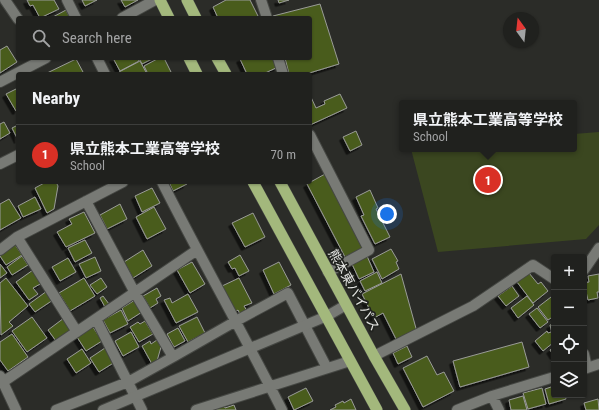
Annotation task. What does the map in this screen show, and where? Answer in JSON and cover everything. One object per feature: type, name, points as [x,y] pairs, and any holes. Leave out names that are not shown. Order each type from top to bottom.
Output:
[{"type":"highway","points":[[160,0],[168,16]]},
{"type":"highway","points":[[186,0],[195,16]]},
{"type":"highway","points":[[190,60],[196,72]]},
{"type":"highway","points":[[218,60],[225,72]]},
{"type":"highway","points":[[254,184],[377,410]]},
{"type":"highway","name":"熊本東バイパス","points":[[281,184],[346,305],[405,410]]},
{"type":"street","points":[[5,0],[16,16]]},
{"type":"street","points":[[67,0],[75,16]]},
{"type":"street","points":[[126,16],[155,0]]},
{"type":"street","points":[[261,0],[266,16]]},
{"type":"street","points":[[19,72],[41,60]]},
{"type":"street","points":[[98,60],[104,72]]},
{"type":"street","points":[[279,60],[282,72]]},
{"type":"street","points":[[0,82],[16,73]]},
{"type":"street","points":[[312,140],[369,250],[328,272]]},
{"type":"street","points":[[0,164],[16,156]]},
{"type":"street","points":[[0,250],[17,238],[119,184]]},
{"type":"street","points":[[163,184],[197,250],[251,348],[282,410]]},
{"type":"street","points":[[86,201],[135,292],[173,357]]},
{"type":"street","points":[[17,238],[77,332]]},
{"type":"street","points":[[587,266],[599,248]]},
{"type":"street","points":[[16,410],[2,379],[77,332],[197,250]]},
{"type":"street","points":[[374,356],[473,306],[533,265],[551,277]]},
{"type":"street","points":[[56,410],[128,382],[288,293],[306,325],[327,368]]},
{"type":"street","points":[[104,410],[327,316],[346,305]]},
{"type":"street","points":[[96,319],[142,410]]},
{"type":"street","points":[[196,410],[350,361]]},
{"type":"street","points":[[587,368],[599,364]]},
{"type":"street","points":[[457,410],[492,396],[551,378]]},
{"type":"street","points":[[492,396],[498,410]]},
{"type":"green space","points":[[599,132],[599,225],[586,239],[438,252],[412,152],[577,152],[577,134]]},
{"type":"building","points":[[27,0],[54,0],[59,9],[44,16],[39,16],[33,5],[30,6]]},
{"type":"building","points":[[82,0],[97,0],[85,6]]},
{"type":"building","points":[[121,0],[138,0],[125,7]]},
{"type":"building","points":[[226,0],[250,0],[258,16],[217,16],[213,7]]},
{"type":"building","points":[[278,0],[289,0],[279,3]]},
{"type":"building","points":[[320,4],[339,64],[312,72],[288,72],[286,60],[312,60],[312,16],[273,16]]},
{"type":"building","points":[[66,10],[69,16],[55,16]]},
{"type":"building","points":[[7,46],[17,62],[0,73],[0,50]]},
{"type":"building","points":[[77,60],[83,72],[49,72]]},
{"type":"building","points":[[114,60],[139,60],[139,61],[120,71]]},
{"type":"building","points":[[140,60],[150,60],[142,64]]},
{"type":"building","points":[[155,60],[165,60],[171,72],[147,72],[144,66]]},
{"type":"building","points":[[240,60],[274,60],[278,67],[267,72],[246,72]]},
{"type":"building","points":[[140,61],[146,72],[119,72]]},
{"type":"building","points":[[16,89],[16,111],[6,94]]},
{"type":"building","points":[[340,94],[347,108],[312,124],[312,99],[316,108],[325,104],[324,101]]},
{"type":"building","points":[[4,122],[10,133],[0,139],[0,124]]},
{"type":"building","points":[[16,126],[16,136],[12,128]]},
{"type":"building","points":[[356,131],[362,145],[350,151],[343,137]]},
{"type":"building","points":[[325,174],[363,248],[345,257],[307,184],[312,184],[312,181]]},
{"type":"building","points":[[42,184],[57,184],[58,186],[54,209],[47,213],[35,188]]},
{"type":"building","points":[[170,184],[187,184],[173,191]]},
{"type":"building","points":[[152,188],[160,203],[142,212],[135,196]]},
{"type":"building","points":[[370,190],[378,208],[376,209],[390,237],[375,244],[361,216],[364,215],[356,197]]},
{"type":"building","points":[[35,197],[41,209],[23,217],[18,206]]},
{"type":"building","points":[[9,199],[21,218],[0,230],[0,204]]},
{"type":"building","points":[[120,204],[127,219],[107,229],[100,215]]},
{"type":"building","points":[[154,207],[166,229],[147,239],[136,217]]},
{"type":"building","points":[[84,212],[95,233],[66,247],[57,232],[72,224],[69,219]]},
{"type":"building","points":[[253,213],[265,237],[245,247],[232,223]]},
{"type":"building","points":[[85,240],[92,253],[75,262],[68,248]]},
{"type":"building","points":[[14,243],[22,255],[6,265],[0,256],[0,252]]},
{"type":"building","points":[[391,249],[398,261],[396,262],[399,269],[382,279],[372,259]]},
{"type":"building","points":[[143,250],[152,266],[133,278],[124,262]]},
{"type":"building","points":[[240,255],[249,271],[239,276],[235,268],[232,269],[228,262]]},
{"type":"building","points":[[22,256],[28,265],[12,275],[7,267]]},
{"type":"building","points":[[367,256],[374,272],[359,279],[352,264]]},
{"type":"building","points":[[95,257],[101,271],[86,278],[79,264]]},
{"type":"building","points":[[68,258],[76,272],[60,281],[52,267]]},
{"type":"building","points":[[192,262],[205,284],[190,293],[177,270]]},
{"type":"building","points":[[279,262],[291,285],[274,294],[263,270]]},
{"type":"building","points":[[0,264],[7,273],[0,278]]},
{"type":"building","points":[[33,270],[42,283],[33,288],[38,294],[29,300],[16,282]]},
{"type":"building","points":[[377,272],[382,283],[365,291],[360,281]]},
{"type":"building","points":[[529,273],[538,284],[541,282],[548,291],[533,303],[517,282]]},
{"type":"building","points":[[401,274],[417,332],[397,341],[383,313],[374,318],[362,294]]},
{"type":"building","points":[[599,274],[599,292],[597,292],[598,298],[588,300],[588,276]]},
{"type":"building","points":[[6,278],[28,306],[9,322],[13,326],[1,335],[0,283]]},
{"type":"building","points":[[84,278],[95,296],[70,311],[59,293]]},
{"type":"building","points":[[101,278],[107,287],[97,294],[90,285]]},
{"type":"building","points":[[239,278],[252,303],[244,306],[247,311],[240,314],[238,310],[235,312],[222,286]]},
{"type":"building","points":[[512,286],[519,296],[506,306],[498,296]]},
{"type":"building","points":[[157,288],[161,296],[156,299],[158,303],[150,308],[143,296]]},
{"type":"building","points":[[47,291],[53,300],[35,312],[29,304]]},
{"type":"building","points":[[188,294],[198,312],[176,323],[164,300],[170,298],[172,303]]},
{"type":"building","points":[[103,296],[109,304],[105,307],[100,298]]},
{"type":"building","points":[[527,296],[534,305],[518,318],[511,308]]},
{"type":"building","points":[[551,297],[551,318],[548,320],[538,307]]},
{"type":"building","points":[[135,300],[142,312],[128,321],[122,308]]},
{"type":"building","points":[[537,308],[548,322],[540,328],[529,314]]},
{"type":"building","points":[[121,310],[128,324],[110,333],[103,320]]},
{"type":"building","points":[[32,317],[47,338],[27,352],[12,331]]},
{"type":"building","points":[[197,317],[205,333],[188,342],[179,326]]},
{"type":"building","points":[[64,318],[72,329],[56,341],[48,330]]},
{"type":"building","points":[[145,321],[153,334],[139,342],[130,327],[138,322],[140,324]]},
{"type":"building","points":[[93,327],[102,341],[86,351],[77,337]]},
{"type":"building","points":[[178,328],[185,341],[174,347],[167,334]]},
{"type":"building","points":[[547,331],[548,333],[551,332],[551,344],[543,351],[535,341]]},
{"type":"building","points":[[131,332],[139,347],[123,356],[115,341]]},
{"type":"building","points":[[12,334],[28,357],[8,371],[0,360],[0,342]]},
{"type":"building","points":[[157,340],[161,347],[157,361],[152,364],[142,346],[150,341],[151,344]]},
{"type":"building","points":[[522,342],[529,367],[460,387],[453,361]]},
{"type":"building","points":[[407,346],[412,357],[398,364],[393,353]]},
{"type":"building","points":[[105,348],[115,362],[99,372],[90,358]]},
{"type":"building","points":[[82,349],[91,363],[76,373],[67,359]]},
{"type":"building","points":[[427,356],[437,375],[444,372],[454,391],[423,407],[403,368]]},
{"type":"building","points":[[551,387],[551,398],[566,399],[549,404],[545,389]]},
{"type":"building","points":[[306,388],[313,401],[294,410],[288,397]]},
{"type":"building","points":[[542,388],[546,404],[528,409],[523,393]]},
{"type":"building","points":[[523,396],[527,410],[511,410],[509,400]]},
{"type":"building","points":[[351,399],[356,410],[330,410],[336,407],[335,405],[343,401],[344,403]]},
{"type":"building","points":[[598,399],[599,410],[586,410],[584,403]]},
{"type":"building","points":[[224,405],[225,408],[234,405],[236,410],[217,410],[216,408]]},
{"type":"place","name":"県立熊本工業高等学校","points":[[488,180]]}]
